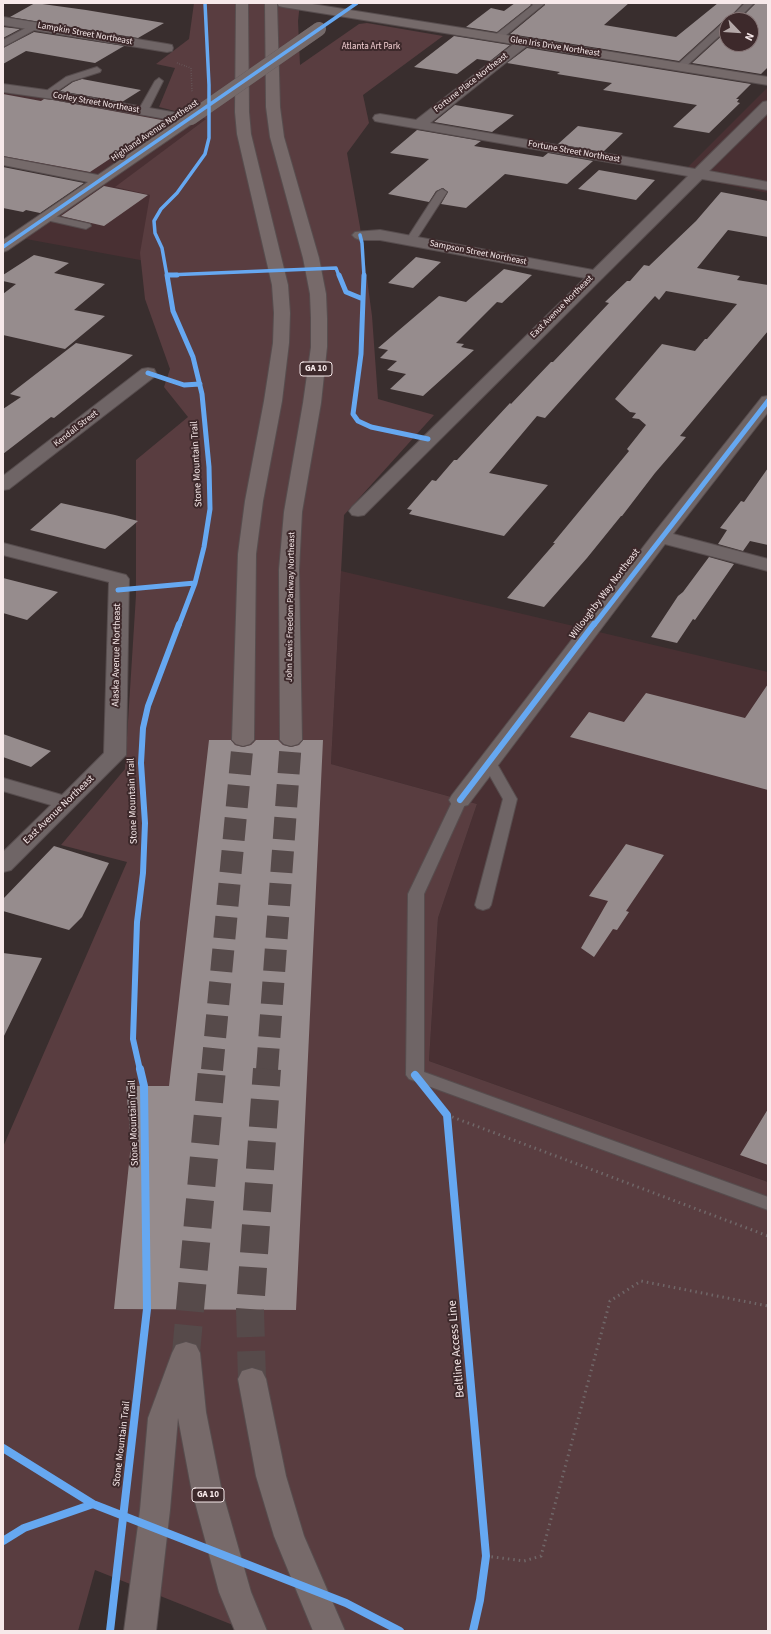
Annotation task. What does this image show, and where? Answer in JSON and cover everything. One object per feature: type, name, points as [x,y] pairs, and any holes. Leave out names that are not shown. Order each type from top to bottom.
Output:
[{"type":"highway","points":[[242,3],[242,112],[244,134],[280,285],[282,313],[281,343],[273,401],[254,501],[246,554],[243,740]]},
{"type":"highway","name":"John Lewis Freedom Parkway Northeast","points":[[271,3],[273,107],[277,137],[311,258],[318,294],[319,318],[319,347],[312,403],[293,512],[289,570],[291,740]]},
{"type":"highway","name":"GA 10","points":[[140,1631],[155,1510],[163,1418],[186,1353],[191,1412],[206,1487],[235,1592],[252,1631]]},
{"type":"highway","points":[[252,1379],[271,1476],[288,1536],[329,1631]]},
{"type":"main road","name":"Glen Iris Drive Northeast","points":[[283,3],[768,81]]},
{"type":"main road","name":"Highland Avenue Northeast","points":[[3,247],[357,3]]},
{"type":"main road","points":[[3,160],[101,180]]},
{"type":"street","name":"Lampkin Street Northeast","points":[[3,20],[167,48]]},
{"type":"street","name":"Fortune Place Northeast","points":[[418,125],[458,89],[524,42]]},
{"type":"street","name":"Corley Street Northeast","points":[[3,88],[190,118]]},
{"type":"street","name":"East Avenue Northeast","points":[[358,511],[595,275],[765,110]]},
{"type":"street","name":"Fortune Street Northeast","points":[[380,118],[768,186]]},
{"type":"street","name":"Sampson Street Northeast","points":[[360,235],[380,235],[411,240],[595,275]]},
{"type":"street","name":"Kendall Street","points":[[3,485],[148,373]]},
{"type":"street","name":"Willoughby Way Northeast","points":[[460,800],[661,537],[768,401]]},
{"type":"street","points":[[661,537],[768,565]]},
{"type":"street","name":"Alaska Avenue Northeast","points":[[3,549],[119,579],[115,755]]},
{"type":"street","name":"East Avenue Northeast","points":[[3,865],[115,755]]},
{"type":"street","points":[[3,784],[66,803]]},
{"type":"lane","points":[[497,38],[540,4],[535,3]]},
{"type":"lane","points":[[740,12],[750,3]]},
{"type":"lane","points":[[3,44],[35,26]]},
{"type":"lane","points":[[680,67],[719,31]]},
{"type":"lane","points":[[47,94],[69,79],[97,70]]},
{"type":"lane","points":[[143,111],[159,81]]},
{"type":"lane","points":[[411,240],[442,192]]},
{"type":"lane","points":[[46,217],[86,226]]},
{"type":"lane","points":[[483,905],[510,799],[489,762]]},
{"type":"lane","points":[[460,800],[416,894],[415,1075],[768,1204]]},
{"type":"path","points":[[167,48],[165,60],[186,65],[191,68],[192,99]]},
{"type":"path","points":[[443,1110],[447,1115],[768,1236]]},
{"type":"path","points":[[447,1115],[448,1123]]},
{"type":"path","points":[[486,1556],[524,1562],[541,1556],[610,1301],[640,1280],[768,1306]]},
{"type":"path","points":[[485,1548],[485,1563]]},
{"type":"shaded area","points":[[9,87],[206,119],[116,187],[150,195],[151,262],[15,237],[102,177],[3,159],[3,91]]},
{"type":"shaded area","points":[[768,87],[768,193],[680,175]]},
{"type":"shaded area","points":[[341,571],[768,672],[768,1182],[429,1061],[438,918],[477,804],[331,764]]},
{"type":"green space","name":"Atlanta Art Park","points":[[194,3],[300,3],[298,21],[300,65],[359,24],[367,23],[443,36],[363,95],[369,123],[347,153],[360,227],[372,316],[378,399],[434,415],[344,515],[331,764],[477,804],[438,918],[429,1061],[768,1182],[768,1631],[248,1631],[95,1570],[78,1631],[3,1631],[3,1147],[127,862],[61,845],[125,769],[136,595],[136,460],[188,417],[164,387],[170,369],[145,299],[140,253],[150,195],[115,187],[206,119],[159,107],[175,68],[156,64],[189,39]]},
{"type":"building","points":[[35,3],[164,23],[138,38],[10,17]]},
{"type":"building","points":[[515,3],[530,3],[531,5],[497,32],[466,27],[491,8],[504,11]]},
{"type":"building","points":[[545,3],[629,3],[604,25],[676,37],[718,3],[743,3],[735,12],[719,12],[719,25],[679,61],[510,34],[545,5]]},
{"type":"building","points":[[756,3],[768,3],[768,67],[761,74],[692,63],[719,38],[719,52],[759,52],[759,12],[747,12]]},
{"type":"building","points":[[3,27],[20,29],[3,38]]},
{"type":"building","points":[[34,32],[124,46],[95,63],[26,51],[3,64],[3,48]]},
{"type":"building","points":[[454,36],[510,45],[490,61],[477,59],[457,74],[414,67]]},
{"type":"building","points":[[527,48],[751,84],[736,99],[739,99],[737,102],[740,103],[709,133],[673,127],[697,105],[603,90],[612,83],[557,74],[560,72],[507,63]]},
{"type":"building","points":[[82,79],[141,90],[122,102],[60,91],[73,82]]},
{"type":"building","points":[[3,94],[41,101],[44,99],[53,100],[167,121],[90,172],[3,156]]},
{"type":"building","points":[[455,105],[514,115],[492,132],[434,122]]},
{"type":"building","points":[[578,126],[623,133],[603,152],[558,144]]},
{"type":"building","points":[[417,130],[481,141],[474,146],[543,157],[548,153],[593,161],[567,184],[505,174],[466,208],[441,204],[448,192],[443,188],[436,191],[429,202],[388,194],[429,159],[390,153]]},
{"type":"building","points":[[3,167],[84,183],[40,213],[26,210],[23,212],[3,208]]},
{"type":"building","points":[[599,170],[655,180],[636,200],[578,189]]},
{"type":"building","points":[[104,186],[148,195],[104,226],[61,216]]},
{"type":"building","points":[[721,192],[768,201],[768,237],[728,230],[697,268],[740,276],[737,280],[768,285],[768,331],[680,436],[686,437],[655,473],[622,516],[544,607],[507,598],[555,543],[553,543],[629,451],[627,449],[646,425],[639,419],[632,418],[636,413],[630,412],[615,399],[662,344],[695,351],[737,304],[666,291],[659,300],[655,296],[545,418],[537,416],[489,473],[548,485],[504,536],[409,514],[412,510],[407,509],[432,480],[436,481],[454,460],[457,460],[510,403],[511,404],[551,362],[553,362],[609,303],[605,302],[627,281],[630,281],[644,265],[649,266],[696,221]]},
{"type":"building","points":[[34,255],[69,263],[54,273],[105,284],[74,310],[105,316],[65,349],[3,335],[3,294],[16,284],[3,281],[3,275]]},
{"type":"building","points":[[416,257],[441,262],[413,288],[388,283]]},
{"type":"building","points":[[504,269],[532,275],[502,303],[497,302],[456,343],[464,344],[461,347],[474,350],[423,396],[390,389],[406,374],[387,370],[397,361],[380,358],[388,350],[378,348],[439,296],[466,302]]},
{"type":"building","points":[[76,343],[133,355],[54,418],[51,417],[3,454],[3,409],[21,397],[10,394]]},
{"type":"building","points":[[768,468],[768,545],[750,541],[743,551],[718,544],[727,530],[720,528],[741,501],[744,502]]},
{"type":"building","points":[[61,503],[138,521],[105,549],[30,530]]},
{"type":"building","points":[[709,557],[734,564],[677,643],[651,637],[678,596],[683,592]]},
{"type":"building","points":[[3,578],[58,592],[27,620],[3,613]]},
{"type":"building","points":[[768,684],[768,790],[570,737],[589,712],[624,722],[646,693],[745,718]]},
{"type":"building","points":[[3,734],[51,751],[31,767],[3,757]]},
{"type":"building","points":[[209,740],[231,740],[235,745],[243,747],[251,745],[256,740],[278,740],[283,745],[291,747],[299,745],[303,740],[323,740],[296,1310],[114,1309],[131,1144],[126,1086],[169,1086]]},
{"type":"building","points":[[626,844],[664,855],[626,911],[629,912],[617,930],[613,929],[594,957],[581,948],[608,901],[589,896]]},
{"type":"building","points":[[54,846],[109,863],[82,917],[69,930],[3,911],[3,899]]},
{"type":"building","points":[[3,953],[42,958],[3,1038]]},
{"type":"building","points":[[768,1109],[768,1165],[740,1155]]},
{"type":"tunnel","points":[[212,1070],[243,740]]},
{"type":"tunnel","points":[[267,1070],[291,740]]},
{"type":"tunnel","points":[[186,1353],[212,1069]]},
{"type":"tunnel","points":[[252,1379],[250,1310],[267,1069]]},
{"type":"cycle path","name":"Stone Mountain Trail","points":[[110,1631],[147,1309],[144,1086],[133,1039],[137,922],[143,873],[145,823],[141,763],[143,728],[148,706],[195,583],[204,547],[210,509],[209,467],[202,394],[193,357],[173,311],[162,248],[155,233],[154,221],[161,209],[177,193],[205,154],[209,138],[209,85],[205,3]]},
{"type":"cycle path","points":[[3,247],[357,3]]},
{"type":"cycle path","points":[[360,235],[364,270],[363,299]]},
{"type":"cycle path","points":[[167,275],[336,268],[346,292],[363,299],[361,354],[353,414],[358,421],[371,427],[428,439]]},
{"type":"cycle path","points":[[148,373],[184,385],[200,384]]},
{"type":"cycle path","points":[[460,800],[661,537],[768,401]]},
{"type":"cycle path","points":[[118,590],[195,583]]},
{"type":"cycle path","name":"Beltline Access Line","points":[[415,1075],[447,1115],[486,1556],[480,1600],[473,1631]]},
{"type":"cycle path","points":[[3,1448],[93,1504],[346,1603],[400,1631]]},
{"type":"cycle path","points":[[3,1541],[24,1528],[93,1504]]}]
